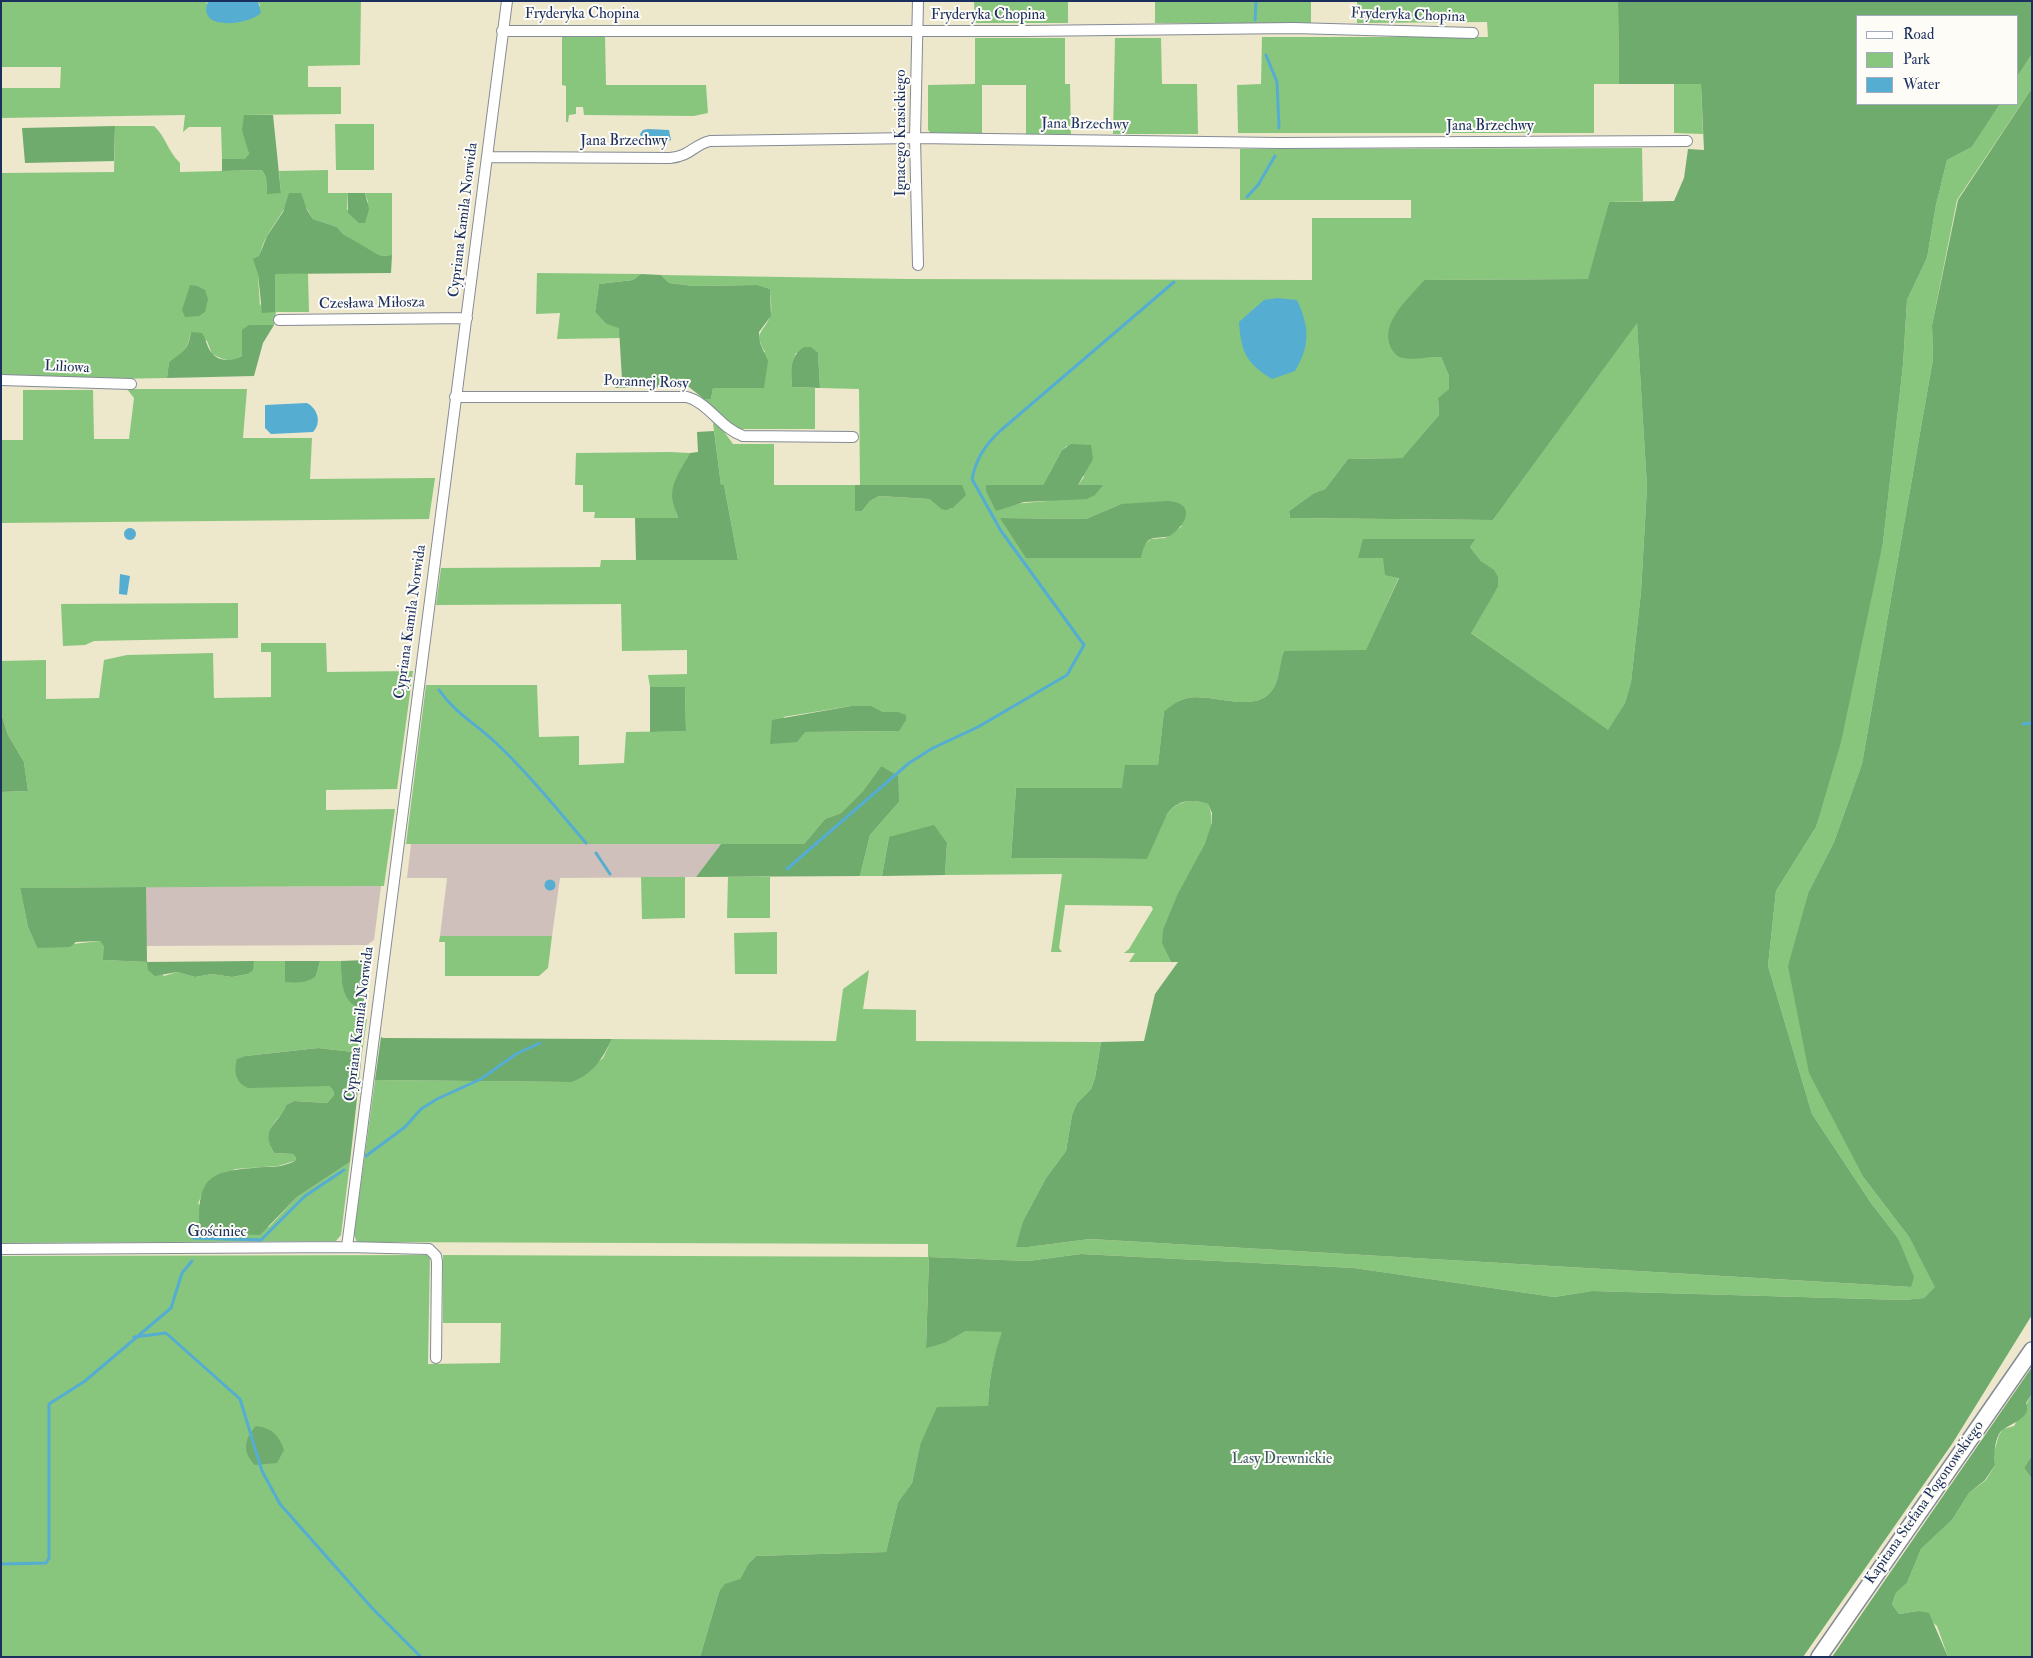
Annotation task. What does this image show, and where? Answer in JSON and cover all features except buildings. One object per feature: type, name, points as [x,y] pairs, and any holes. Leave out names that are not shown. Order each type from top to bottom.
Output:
[{"type":"main road","name":"Kapitana Stefana Pogonowskiego","points":[[1819,1657],[2032,1350]]},
{"type":"street","name":"Cypriana Kamila Norwida","points":[[347,1247],[454,397],[507,1]]},
{"type":"street","name":"Ignacego Krasickiego","points":[[918,1],[916,138],[918,265]]},
{"type":"street","name":"Fryderyka Chopina","points":[[502,31],[1195,31],[1294,28],[1473,34]]},
{"type":"street","name":"Jana Brzechwy","points":[[487,157],[670,158],[687,155],[702,144],[710,141],[916,138],[1279,143],[1687,141]]},
{"type":"street","name":"Czesława Miłosza","points":[[279,320],[466,318]]},
{"type":"street","name":"Liliowa","points":[[1,380],[131,384]]},
{"type":"street","name":"Porannej Rosy","points":[[454,397],[687,397],[698,402],[731,432],[742,436],[853,437]]},
{"type":"street","name":"Gościniec","points":[[1,1249],[423,1248],[432,1251],[437,1262],[436,1358]]},
{"type":"shaded area","points":[[411,844],[721,844],[696,877],[560,878],[552,936],[440,936],[447,878],[407,878]]},
{"type":"shaded area","points":[[381,886],[374,940],[367,945],[146,946],[146,887]]},
{"type":"green space","points":[[1,1],[208,1],[206,4],[260,6],[258,1],[361,1],[360,65],[308,66],[308,87],[341,87],[341,114],[244,115],[249,154],[244,159],[222,159],[221,127],[189,127],[183,132],[185,115],[1,118],[1,88],[60,88],[61,67],[1,67]]},
{"type":"green space","points":[[974,1],[1068,1],[1068,23],[975,23]]},
{"type":"green space","points":[[1155,1],[1311,1],[1311,23],[1155,23]]},
{"type":"green space","points":[[1357,1],[1618,1],[1619,84],[1594,84],[1594,133],[1238,133],[1237,85],[1261,84],[1262,37],[1488,37],[1487,22],[1357,23]]},
{"type":"green space","points":[[1618,1],[2032,1],[2032,54],[2018,75],[2018,15],[1856,15],[1856,105],[1999,105],[1972,147],[1947,160],[1936,205],[1927,258],[1907,300],[1903,365],[1883,543],[1841,742],[1816,827],[1776,891],[1768,966],[1812,1114],[1871,1203],[1898,1238],[1914,1277],[1911,1287],[1090,1239],[1016,1247],[1023,1221],[1046,1178],[1066,1151],[1072,1115],[1077,1103],[1091,1089],[1095,1078],[1101,1042],[1144,1041],[1155,994],[1178,962],[1171,962],[1162,944],[1163,930],[1178,893],[1205,844],[1212,822],[1212,813],[1208,804],[1202,802],[1191,801],[1176,805],[1167,814],[1147,859],[1011,858],[1016,788],[1122,788],[1125,765],[1158,765],[1164,711],[1179,701],[1195,697],[1246,702],[1258,700],[1268,695],[1275,685],[1284,651],[1366,650],[1399,578],[1385,575],[1383,558],[1358,558],[1363,539],[1476,539],[1470,547],[1481,561],[1494,570],[1498,577],[1498,587],[1471,633],[1608,730],[1625,703],[1631,682],[1641,592],[1647,487],[1637,323],[1493,520],[1290,518],[1289,511],[1314,493],[1325,489],[1348,459],[1402,458],[1439,415],[1438,398],[1449,389],[1449,376],[1441,357],[1412,359],[1401,357],[1392,350],[1388,338],[1392,320],[1397,311],[1424,280],[1588,279],[1609,202],[1674,201],[1684,178],[1688,149],[1704,150],[1701,84],[1619,84]]},
{"type":"green space","points":[[562,36],[605,36],[606,85],[706,85],[708,113],[694,116],[584,115],[583,107],[576,107],[576,114],[569,115],[568,122],[566,122],[566,86],[562,85]]},
{"type":"green space","points":[[975,38],[1065,38],[1065,84],[1070,84],[1071,134],[1026,134],[1026,85],[982,85],[982,134],[932,134],[928,130],[928,85],[975,84]]},
{"type":"green space","points":[[1115,38],[1161,38],[1162,84],[1197,84],[1198,134],[1113,134]]},
{"type":"green space","points":[[2032,54],[2032,88],[1957,200],[1932,325],[1933,359],[1862,764],[1834,842],[1809,891],[1864,1178],[1909,1237],[1936,1287],[1924,1298],[1904,1300],[1592,1291],[1554,1297],[1354,1268],[1081,1254],[1028,1261],[929,1257],[926,1347],[945,1343],[966,1331],[1003,1331],[992,1368],[988,1406],[920,1445],[912,1483],[898,1502],[886,1552],[756,1556],[748,1564],[740,1579],[719,1592],[700,1657],[1,1657],[1,1256],[430,1255],[428,1364],[500,1363],[501,1323],[443,1323],[443,1255],[928,1257],[928,1244],[357,1242],[354,1235],[375,1080],[572,1082],[603,1058],[612,1039],[836,1041],[843,989],[869,970],[863,1009],[916,1010],[916,1041],[1101,1042],[1095,1078],[1091,1089],[1077,1103],[1072,1115],[1066,1151],[1046,1178],[1023,1221],[1017,1247],[1090,1239],[1911,1287],[1898,1238],[1871,1203],[1812,1114],[1768,966],[1776,891],[1816,827],[1883,543],[1903,365],[1907,300],[1927,258],[1936,205],[1947,160],[1972,147],[1999,105],[2018,105],[2018,75]]},
{"type":"green space","points":[[1674,84],[1701,84],[1703,134],[1674,133]]},
{"type":"green space","name":"Lasy Drewnickie","points":[[2032,88],[2032,1315],[1952,1444],[1803,1657],[700,1657],[719,1592],[725,1584],[740,1579],[748,1564],[756,1556],[886,1552],[898,1502],[912,1483],[920,1445],[937,1407],[988,1406],[992,1368],[1002,1332],[966,1331],[945,1343],[926,1348],[929,1257],[1028,1261],[1081,1254],[1354,1268],[1554,1297],[1592,1291],[1904,1300],[1924,1298],[1935,1287],[1909,1237],[1864,1178],[1809,1073],[1788,966],[1809,891],[1834,842],[1862,764],[1933,359],[1932,325],[1958,200]]},
{"type":"green space","points":[[244,115],[273,115],[281,193],[267,194],[266,177],[262,170],[222,171],[222,159],[244,159],[249,154],[242,130]]},
{"type":"green space","points":[[335,124],[374,124],[374,170],[336,170]]},
{"type":"green space","points":[[115,126],[154,126],[180,163],[180,172],[262,170],[266,177],[267,193],[281,193],[279,171],[328,170],[328,193],[348,193],[347,210],[368,202],[365,193],[392,193],[392,255],[382,256],[367,250],[343,234],[337,227],[313,219],[305,206],[286,205],[267,236],[260,253],[258,270],[260,306],[275,274],[308,273],[309,312],[276,312],[274,325],[249,325],[242,343],[242,356],[230,360],[216,356],[212,354],[207,341],[191,332],[184,350],[169,362],[167,378],[1,381],[1,173],[114,172]]},
{"type":"green space","points":[[115,126],[114,161],[25,163],[22,128]]},
{"type":"green space","points":[[1642,148],[1643,201],[1609,202],[1589,279],[1424,280],[1412,295],[1402,358],[1441,357],[1449,376],[1449,389],[1438,399],[1439,415],[1402,458],[1348,459],[1325,489],[1314,493],[1289,511],[1290,518],[1493,520],[1637,322],[1647,487],[1641,592],[1631,682],[1625,703],[1608,731],[1470,632],[1498,587],[1494,571],[1481,561],[1470,547],[1476,539],[1383,558],[1399,577],[1366,651],[1284,651],[1275,685],[1268,695],[1258,700],[1246,702],[1195,697],[1181,700],[1164,711],[1158,766],[1122,788],[1016,788],[1011,858],[1147,859],[1161,824],[1174,807],[1183,802],[1194,801],[1208,804],[1211,826],[1208,838],[1176,898],[1162,944],[1171,962],[1129,962],[1135,953],[1124,953],[1129,949],[1153,909],[1151,906],[1065,905],[1059,948],[1062,952],[1051,952],[1062,874],[945,875],[947,843],[889,837],[882,876],[860,876],[870,835],[899,802],[881,766],[863,791],[841,813],[825,819],[804,844],[406,844],[426,685],[537,685],[539,737],[579,736],[579,765],[624,763],[626,732],[686,731],[685,687],[650,687],[648,675],[687,674],[687,650],[622,651],[621,604],[436,605],[441,568],[600,567],[601,560],[738,560],[724,485],[721,485],[713,423],[720,426],[733,444],[774,444],[774,485],[855,485],[855,510],[862,511],[870,501],[879,496],[929,499],[941,509],[951,509],[957,504],[962,485],[860,485],[859,389],[820,388],[818,354],[796,353],[791,370],[792,387],[815,388],[815,429],[740,429],[726,420],[704,399],[711,399],[713,388],[765,352],[759,336],[771,314],[770,289],[758,285],[694,286],[669,283],[661,275],[906,279],[1312,280],[1312,218],[1411,218],[1411,200],[1240,200],[1240,149]],"holes":[[[1067,446],[1084,477],[1078,485],[1048,501],[1012,504],[1043,485],[1062,450]],[[1121,504],[1182,526],[1165,538],[1151,539],[1144,545],[1141,558],[1001,518],[1086,519]],[[851,706],[872,706],[883,712],[898,712],[899,731],[805,732],[783,717]]]},
{"type":"green space","points":[[289,193],[301,193],[307,210],[313,219],[337,227],[343,234],[375,253],[382,256],[392,255],[391,273],[275,274],[275,312],[262,313],[258,274],[253,259],[259,256],[267,236],[283,212]]},
{"type":"green space","points":[[348,193],[365,193],[369,209],[365,223],[359,223],[348,213]]},
{"type":"green space","points":[[537,273],[641,274],[633,280],[599,284],[595,312],[606,324],[619,327],[621,338],[557,339],[560,313],[536,314]]},
{"type":"green space","points":[[641,274],[661,275],[669,283],[694,286],[758,285],[770,289],[771,316],[759,332],[760,343],[768,361],[764,388],[713,388],[711,399],[704,399],[689,387],[615,388],[622,380],[619,328],[606,324],[595,312],[599,284],[633,280]]},
{"type":"green space","points":[[190,285],[205,290],[208,299],[205,312],[199,316],[185,317],[182,310]]},
{"type":"green space","points":[[249,325],[274,325],[263,343],[254,376],[167,378],[169,362],[186,347],[191,332],[202,333],[214,355],[218,358],[230,360],[242,356],[242,330]]},
{"type":"green space","points":[[804,347],[811,347],[818,353],[820,388],[792,387],[791,370],[793,360]]},
{"type":"green space","points":[[127,389],[247,389],[243,438],[312,438],[310,479],[435,478],[429,519],[1,523],[1,440],[23,440],[23,390],[93,390],[94,439],[129,439],[134,398]]},
{"type":"green space","points":[[714,431],[721,485],[724,485],[738,560],[636,560],[635,518],[678,518],[672,495],[677,476],[690,453],[698,452],[697,432]]},
{"type":"green space","points":[[1071,444],[1091,445],[1093,459],[1078,485],[1103,485],[1095,495],[1087,499],[1024,502],[996,511],[986,491],[986,485],[1043,485],[1062,450]]},
{"type":"green space","points":[[576,453],[690,453],[675,484],[674,499],[678,518],[594,518],[595,512],[583,512],[583,485],[575,485]]},
{"type":"green space","points":[[855,485],[962,485],[966,495],[953,508],[946,510],[941,509],[929,499],[879,496],[870,501],[862,511],[855,511]]},
{"type":"green space","points":[[1168,501],[1182,505],[1185,509],[1185,519],[1182,525],[1171,535],[1149,540],[1144,546],[1141,558],[1026,558],[1000,518],[1086,519],[1121,504]]},
{"type":"green space","points":[[238,603],[238,638],[94,641],[85,645],[63,646],[61,604]]},
{"type":"green space","points":[[261,643],[326,643],[327,672],[413,671],[397,789],[326,790],[326,810],[395,809],[384,886],[20,888],[28,927],[37,948],[100,941],[104,947],[104,960],[147,962],[164,976],[177,972],[195,977],[212,974],[232,977],[248,974],[252,970],[254,961],[285,961],[285,981],[316,976],[320,961],[341,961],[344,991],[351,1003],[364,1010],[363,1019],[367,1019],[362,1053],[318,1048],[246,1056],[316,1085],[329,1086],[333,1090],[334,1095],[327,1103],[294,1101],[286,1105],[284,1113],[272,1126],[269,1136],[274,1153],[293,1154],[296,1158],[295,1161],[278,1166],[235,1169],[205,1186],[198,1204],[269,1227],[297,1197],[350,1162],[341,1235],[336,1241],[1,1243],[1,792],[28,791],[24,762],[8,735],[1,713],[1,661],[46,660],[46,699],[99,698],[104,660],[127,655],[213,653],[214,698],[271,697],[271,652],[261,652]]},
{"type":"green space","points":[[650,687],[685,687],[686,731],[650,732]]},
{"type":"green space","points":[[851,706],[872,706],[883,712],[898,712],[906,715],[906,720],[899,731],[805,732],[797,742],[770,744],[772,720]]},
{"type":"green space","points":[[1,713],[8,735],[24,762],[28,791],[1,792]]},
{"type":"green space","points":[[881,766],[898,776],[899,802],[870,835],[860,876],[696,877],[721,844],[804,844],[825,819],[841,813],[863,791]]},
{"type":"green space","points":[[934,825],[947,843],[945,875],[882,876],[889,837]]},
{"type":"green space","points":[[641,877],[685,877],[685,918],[642,919]]},
{"type":"green space","points":[[728,877],[770,877],[770,918],[727,918]]},
{"type":"green space","points":[[146,887],[147,962],[103,960],[104,947],[100,941],[76,942],[70,947],[37,948],[28,927],[20,888]]},
{"type":"green space","points":[[777,932],[777,974],[735,974],[734,933]]},
{"type":"green space","points":[[440,936],[552,936],[548,968],[539,976],[445,976],[445,942],[439,942]]},
{"type":"green space","points":[[365,960],[371,968],[364,1010],[351,1003],[344,991],[341,961]]},
{"type":"green space","points":[[254,961],[253,970],[248,974],[232,977],[212,974],[195,977],[177,972],[155,976],[148,970],[147,962]]},
{"type":"green space","points":[[285,961],[320,961],[316,976],[313,978],[305,981],[285,982]]},
{"type":"green space","points":[[381,1037],[612,1039],[605,1053],[592,1070],[572,1082],[375,1080]]},
{"type":"green space","points":[[318,1048],[362,1053],[350,1162],[297,1197],[260,1235],[200,1233],[199,1213],[201,1198],[204,1187],[210,1179],[231,1171],[280,1166],[295,1161],[296,1158],[293,1154],[274,1153],[269,1137],[272,1126],[284,1111],[286,1105],[294,1101],[327,1103],[334,1095],[333,1090],[329,1086],[248,1088],[236,1076],[237,1059],[246,1056]]},
{"type":"green space","points":[[2032,1367],[2032,1394],[2026,1403],[2027,1409],[2022,1418],[1999,1434],[1994,1457],[1995,1465],[1985,1480],[1969,1493],[1952,1520],[1921,1549],[1907,1583],[1896,1593],[1892,1604],[1899,1614],[1918,1611],[1929,1613],[1948,1657],[1832,1657]]},
{"type":"green space","points":[[2032,1394],[2032,1455],[2024,1468],[2032,1479],[2032,1657],[1948,1657],[1937,1626],[1918,1611],[1899,1614],[1892,1604],[1896,1593],[1907,1583],[1921,1549],[1952,1520],[1969,1493],[1986,1480],[1995,1465],[1994,1452],[1999,1435],[2003,1429],[2014,1426]]},
{"type":"green space","points":[[256,1426],[266,1428],[280,1440],[284,1450],[277,1463],[255,1465],[248,1455],[246,1450],[247,1440]]},
{"type":"green space","points":[[2032,1455],[2032,1479],[2024,1468]]},
{"type":"water","points":[[208,1],[258,1],[261,13],[246,21],[235,23],[216,22],[209,18],[206,11]]},
{"type":"water","points":[[643,130],[669,130],[671,140],[661,144],[643,143],[640,134]]},
{"type":"water","points":[[1277,298],[1297,300],[1306,327],[1306,344],[1304,353],[1295,371],[1272,379],[1256,368],[1246,356],[1241,341],[1239,322],[1264,300]]},
{"type":"water","points":[[307,403],[318,416],[317,425],[313,432],[271,434],[265,428],[265,405]]},
{"type":"water","points":[[128,528],[132,528],[136,534],[132,540],[128,540],[124,536],[124,532]]},
{"type":"water","points":[[120,574],[130,576],[127,595],[119,594]]},
{"type":"water","points":[[550,879],[556,885],[550,891],[544,885]]},
{"type":"waterway","points":[[1255,20],[1256,1]]},
{"type":"waterway","points":[[1266,55],[1277,82],[1279,128]]},
{"type":"waterway","points":[[1247,197],[1258,185],[1275,156]]},
{"type":"waterway","points":[[787,869],[909,763],[933,748],[978,727],[1067,675],[1084,645],[1001,531],[972,479],[982,453],[1000,431],[1174,282]]},
{"type":"waterway","points":[[439,690],[452,706],[488,735],[519,766],[586,843]]},
{"type":"waterway","points":[[2023,724],[2032,723]]},
{"type":"waterway","points":[[596,853],[610,874]]},
{"type":"waterway","points":[[366,1156],[405,1127],[421,1109],[437,1099],[481,1079],[516,1054],[540,1043]]},
{"type":"waterway","points":[[193,1238],[261,1240],[305,1196],[344,1170]]},
{"type":"waterway","points":[[1,1564],[46,1563],[49,1558],[49,1404],[85,1381],[171,1308],[182,1273],[192,1261]]},
{"type":"waterway","points":[[134,1337],[166,1333],[240,1399],[262,1471],[280,1504],[372,1608],[421,1657]]}]
